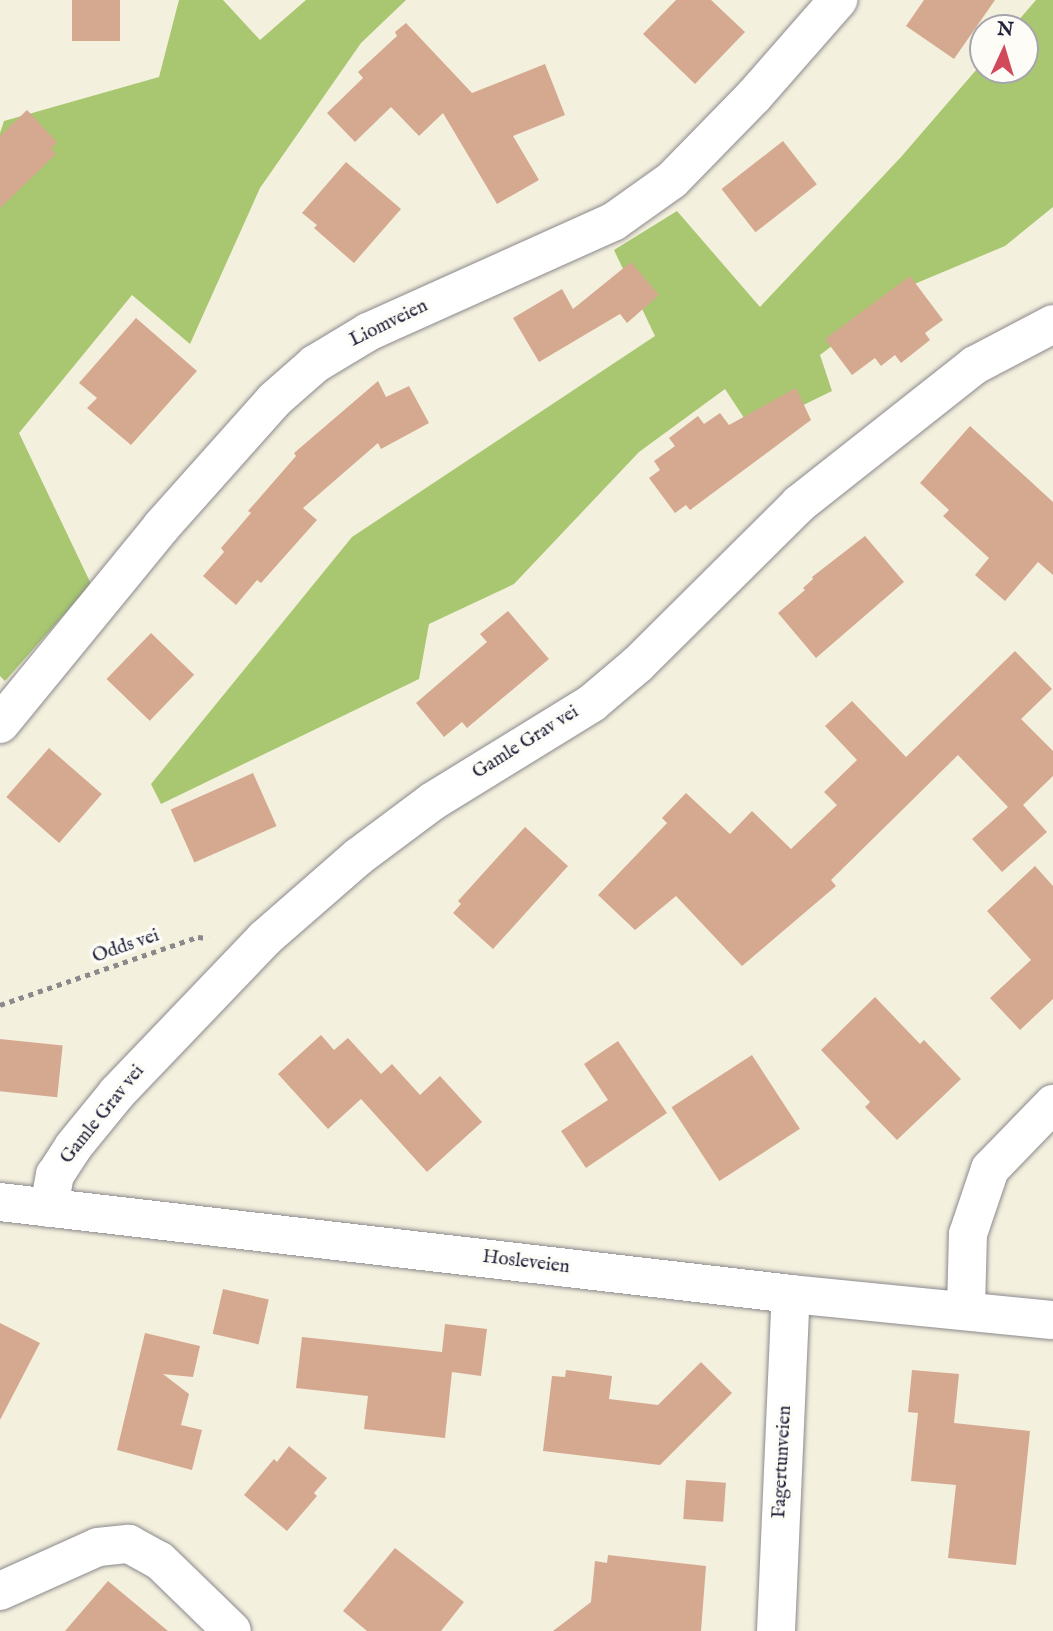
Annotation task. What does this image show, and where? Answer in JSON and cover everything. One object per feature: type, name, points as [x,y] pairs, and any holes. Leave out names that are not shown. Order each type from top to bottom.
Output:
[{"type":"street","name":"Liomveien","points":[[0,724],[161,527],[274,400],[315,364],[368,332],[613,222],[672,180],[754,96],[838,0]]},
{"type":"street","name":"Gamle Grav vei","points":[[49,1208],[55,1175],[73,1147],[117,1093],[264,939],[358,857],[433,801],[592,702],[638,664],[799,504],[975,365],[1053,324]]},
{"type":"street","points":[[966,1309],[968,1234],[990,1169],[1053,1104]]},
{"type":"street","name":"Hosleveien","points":[[0,1202],[791,1294],[966,1309],[1053,1320]]},
{"type":"street","name":"Fagertunveien","points":[[776,1631],[791,1294]]},
{"type":"street","points":[[0,1591],[98,1546],[129,1544],[160,1561],[232,1631]]},
{"type":"path","name":"Odds vei","points":[[0,1005],[198,937],[264,939]]},
{"type":"green space","points":[[179,0],[223,0],[260,40],[306,0],[406,0],[361,43],[260,188],[190,344],[132,295],[19,433],[91,584],[5,681],[0,676],[0,133],[4,121],[159,77]]},
{"type":"green space","points":[[1036,0],[1053,0],[1053,207],[1005,246],[912,285],[820,355],[832,391],[752,430],[725,389],[639,452],[514,584],[429,624],[419,679],[161,804],[151,784],[352,537],[655,336],[614,250],[677,211],[760,307],[901,157],[969,78],[969,84],[1039,84],[1039,14],[1024,14]]},
{"type":"building","points":[[72,0],[120,0],[120,41],[72,41]]},
{"type":"building","points":[[676,0],[711,0],[745,32],[695,84],[643,34]]},
{"type":"building","points":[[924,0],[995,0],[985,14],[969,14],[969,37],[954,59],[906,26]]},
{"type":"building","points":[[406,23],[472,93],[545,64],[565,115],[513,136],[539,180],[497,204],[443,113],[419,136],[391,107],[355,142],[327,113],[363,78],[358,72],[397,36],[395,32]]},
{"type":"building","points":[[27,110],[57,142],[51,149],[56,154],[0,208],[0,136]]},
{"type":"building","points":[[783,141],[817,184],[755,232],[722,189]]},
{"type":"building","points":[[346,162],[401,209],[354,263],[314,228],[317,225],[302,213]]},
{"type":"building","points":[[631,262],[659,295],[627,323],[620,314],[539,362],[513,318],[562,289],[573,309]]},
{"type":"building","points":[[910,276],[943,320],[925,333],[930,340],[901,363],[895,355],[881,366],[875,358],[852,375],[825,339]]},
{"type":"building","points":[[136,318],[197,371],[131,445],[87,408],[97,398],[79,383]]},
{"type":"building","points":[[378,381],[386,397],[409,386],[429,423],[381,449],[378,443],[303,508],[317,520],[261,583],[257,580],[236,605],[203,576],[224,552],[221,548],[251,513],[248,511],[296,456],[294,453]]},
{"type":"building","points":[[796,388],[811,420],[690,510],[686,505],[675,513],[649,478],[660,470],[654,461],[675,446],[669,438],[698,416],[704,424],[720,413],[729,425]]},
{"type":"building","points":[[970,426],[1053,502],[1053,575],[1038,562],[1005,601],[975,575],[989,558],[943,516],[949,510],[920,483]]},
{"type":"building","points":[[865,536],[904,582],[816,658],[778,613],[805,590],[803,588],[812,577]]},
{"type":"building","points":[[508,611],[549,659],[467,728],[462,722],[444,737],[416,703],[487,642],[480,634]]},
{"type":"building","points":[[151,633],[194,675],[150,721],[107,679]]},
{"type":"building","points":[[1015,651],[1052,689],[1021,719],[1053,751],[1053,776],[1023,805],[1047,832],[1002,872],[972,839],[1008,807],[958,755],[831,880],[836,886],[742,966],[676,896],[635,930],[598,895],[667,823],[662,818],[686,793],[730,834],[752,811],[791,849],[837,805],[824,792],[857,760],[825,726],[852,701],[906,757]]},
{"type":"building","points":[[49,748],[102,794],[59,843],[6,797]]},
{"type":"building","points":[[253,773],[277,826],[194,863],[171,810]]},
{"type":"building","points":[[525,827],[568,866],[493,949],[453,913],[461,904],[458,901]]},
{"type":"building","points":[[1035,866],[1053,886],[1053,999],[1020,1030],[990,998],[1031,960],[987,911]]},
{"type":"building","points":[[875,997],[920,1044],[924,1040],[961,1079],[897,1140],[865,1107],[870,1102],[821,1050]]},
{"type":"building","points":[[321,1035],[334,1050],[348,1038],[381,1074],[392,1064],[420,1095],[440,1076],[482,1122],[427,1172],[361,1099],[328,1129],[278,1074]]},
{"type":"building","points":[[0,1039],[63,1046],[57,1097],[0,1091]]},
{"type":"building","points":[[618,1041],[667,1113],[586,1168],[561,1131],[608,1100],[584,1064]]},
{"type":"building","points":[[752,1055],[800,1129],[719,1181],[671,1107]]},
{"type":"building","points":[[223,1289],[269,1300],[258,1344],[213,1334]]},
{"type":"building","points":[[0,1323],[40,1343],[0,1420]]},
{"type":"building","points":[[445,1324],[487,1329],[481,1376],[452,1372],[445,1438],[364,1429],[368,1396],[296,1388],[302,1337],[442,1352]]},
{"type":"building","points":[[145,1333],[200,1346],[193,1377],[163,1374],[189,1394],[181,1425],[202,1430],[192,1470],[117,1450]]},
{"type":"building","points":[[701,1362],[732,1393],[660,1465],[543,1451],[552,1376],[565,1377],[566,1370],[612,1376],[609,1399],[658,1405]]},
{"type":"building","points":[[912,1370],[959,1374],[954,1423],[1030,1431],[1016,1565],[948,1558],[956,1485],[911,1481],[918,1413],[908,1412]]},
{"type":"building","points":[[289,1446],[327,1478],[314,1493],[317,1496],[287,1531],[244,1495],[274,1459],[277,1462]]},
{"type":"building","points":[[686,1480],[726,1483],[723,1522],[683,1519]]},
{"type":"building","points":[[395,1548],[464,1602],[441,1631],[367,1631],[343,1611]]},
{"type":"building","points":[[608,1555],[706,1566],[701,1631],[553,1631],[591,1602],[595,1561],[607,1563]]},
{"type":"building","points":[[108,1581],[168,1631],[65,1631]]}]
